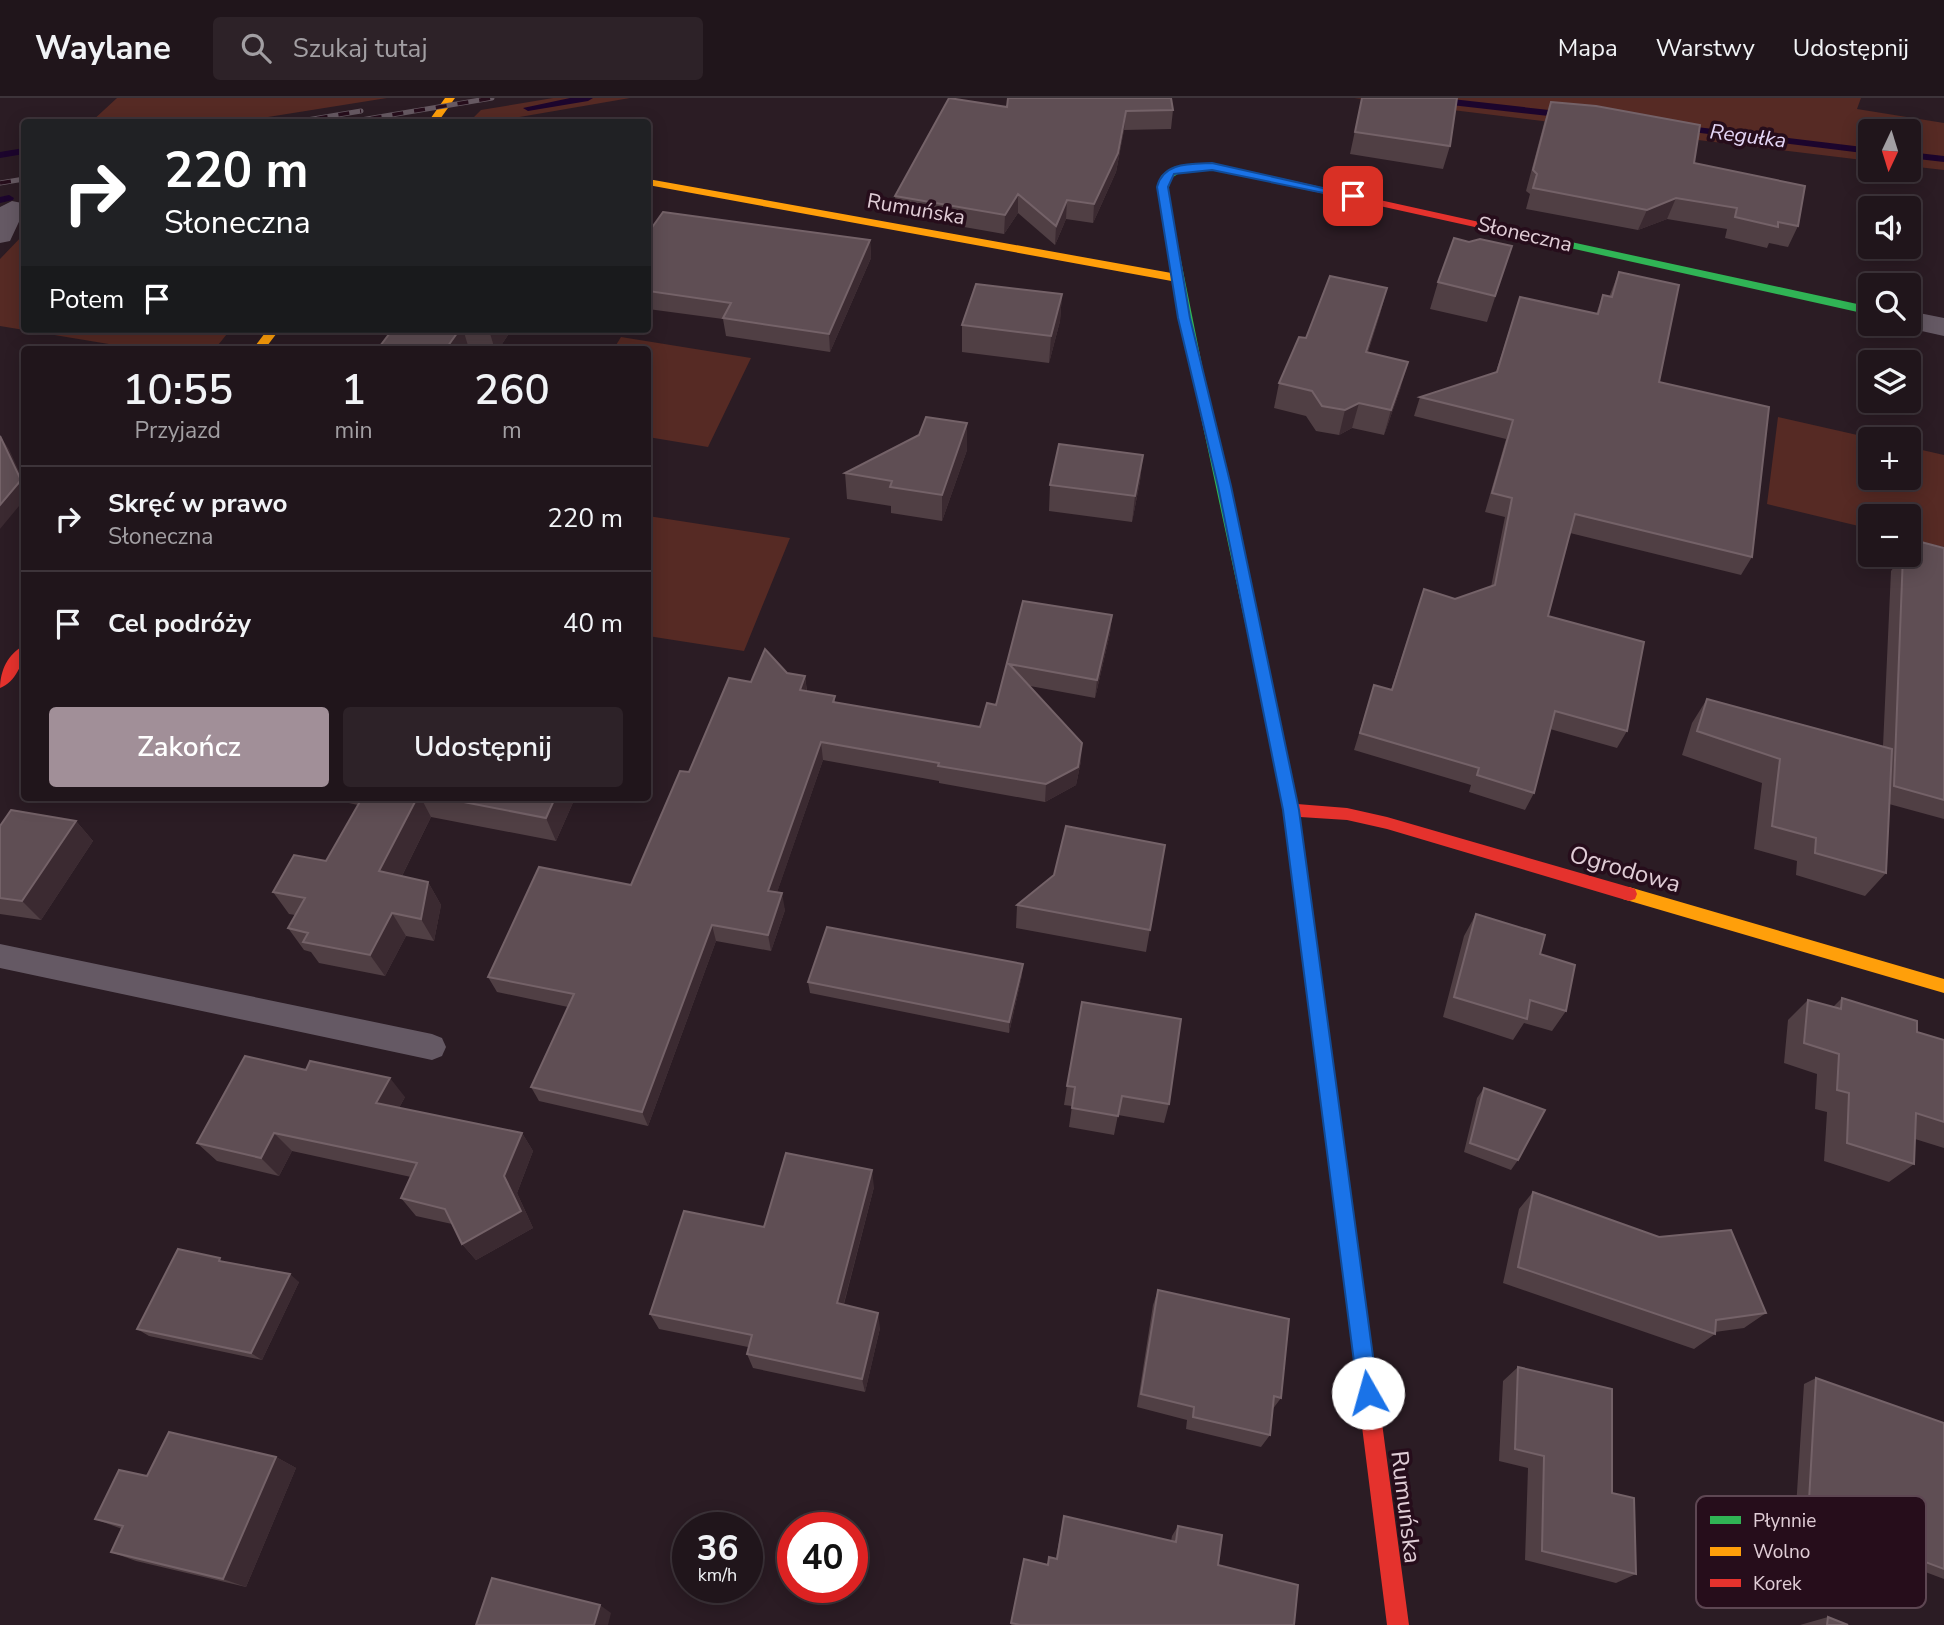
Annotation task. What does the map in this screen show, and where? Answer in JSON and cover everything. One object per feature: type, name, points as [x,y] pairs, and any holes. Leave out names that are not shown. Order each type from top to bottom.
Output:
[{"type":"street","points":[[435,119],[450,98]]},
{"type":"street","name":"Słoneczna","points":[[1178,169],[1199,166],[1226,169],[1858,309]]},
{"type":"street","name":"Rumuńska","points":[[1178,169],[1168,175],[1163,187],[1184,318],[1224,486],[1291,810],[1398,1625]]},
{"type":"street","name":"Rumuńska","points":[[651,183],[1177,278]]},
{"type":"street","points":[[0,235],[12,209]]},
{"type":"street","points":[[1921,322],[1944,327]]},
{"type":"street","points":[[0,682],[21,655]]},
{"type":"street","name":"Ogrodowa","points":[[1291,810],[1364,817],[1944,986]]},
{"type":"lane","points":[[0,956],[432,1047]]},
{"type":"shaded area","points":[[117,98],[387,98],[256,119],[94,119]]},
{"type":"shaded area","points":[[553,98],[630,98],[508,119],[472,119],[481,110]]},
{"type":"shaded area","points":[[1354,98],[1861,98],[1857,109],[1919,119],[1858,119],[1858,159]]},
{"type":"shaded area","points":[[1922,119],[1944,123],[1944,170],[1922,167]]},
{"type":"shaded area","points":[[21,237],[21,329],[0,326],[0,259]]},
{"type":"shaded area","points":[[42,333],[228,333],[217,346],[121,346]]},
{"type":"shaded area","points":[[621,337],[751,358],[708,447],[651,438],[651,346],[615,346]]},
{"type":"shaded area","points":[[1778,417],[1858,435],[1858,490],[1921,490],[1921,450],[1944,455],[1944,547],[1921,542],[1921,504],[1858,504],[1858,526],[1767,504]]},
{"type":"shaded area","points":[[651,516],[790,538],[744,651],[651,636]]},
{"type":"building","points":[[949,98],[1007,107],[1008,98],[1171,98],[1173,110],[1126,111],[1118,153],[1094,204],[1067,200],[1056,226],[1018,194],[1005,215],[895,196]]},
{"type":"building","points":[[1362,98],[1457,98],[1450,146],[1355,132]]},
{"type":"building","points":[[1551,102],[1596,106],[1700,125],[1694,163],[1805,186],[1798,226],[1778,222],[1778,227],[1735,217],[1737,208],[1676,198],[1647,210],[1533,188],[1537,174],[1533,170]]},
{"type":"building","points":[[663,212],[870,240],[829,334],[723,318],[731,303],[651,291],[651,229]]},
{"type":"building","points":[[1454,238],[1469,242],[1480,239],[1512,246],[1495,296],[1438,282]]},
{"type":"building","points":[[1619,272],[1679,285],[1659,382],[1769,407],[1752,557],[1575,514],[1548,616],[1644,642],[1627,731],[1555,711],[1534,793],[1477,775],[1479,768],[1360,733],[1374,685],[1392,690],[1424,589],[1455,599],[1495,585],[1512,498],[1492,493],[1513,420],[1420,397],[1497,372],[1520,297],[1598,314],[1603,295],[1612,297]]},
{"type":"building","points":[[1330,276],[1387,288],[1366,352],[1408,362],[1391,410],[1359,403],[1345,410],[1322,406],[1312,391],[1279,383],[1299,337],[1306,338]]},
{"type":"building","points":[[976,284],[1062,294],[1051,336],[962,325]]},
{"type":"building","points":[[390,333],[457,333],[448,346],[380,346]]},
{"type":"building","points":[[926,417],[967,423],[942,495],[890,487],[892,481],[845,473],[919,435]]},
{"type":"building","points":[[0,436],[21,480],[0,505]]},
{"type":"building","points":[[1059,444],[1143,455],[1135,496],[1050,485]]},
{"type":"building","points":[[1921,542],[1944,548],[1944,800],[1894,786],[1903,567],[1921,567]]},
{"type":"building","points":[[1023,601],[1112,615],[1097,680],[1009,664],[1082,743],[1078,767],[1046,784],[938,766],[939,763],[821,742],[768,891],[782,893],[768,935],[712,925],[642,1112],[531,1087],[574,994],[488,977],[539,867],[631,885],[680,771],[689,772],[729,678],[751,682],[765,649],[787,673],[805,676],[800,690],[835,696],[833,702],[980,727],[987,703],[996,705]]},
{"type":"building","points":[[1707,699],[1892,749],[1886,873],[1815,853],[1816,838],[1772,826],[1780,759],[1697,731]]},
{"type":"building","points":[[360,801],[415,801],[379,871],[428,882],[421,919],[392,913],[370,955],[303,942],[308,933],[288,928],[305,898],[273,892],[294,855],[326,861]]},
{"type":"building","points":[[458,801],[554,801],[546,818]]},
{"type":"building","points":[[11,810],[76,821],[22,901],[0,898],[0,826]]},
{"type":"building","points":[[1066,826],[1165,845],[1150,930],[1017,905],[1054,875]]},
{"type":"building","points":[[1476,914],[1545,935],[1540,954],[1575,965],[1566,1011],[1530,1000],[1527,1019],[1454,997]]},
{"type":"building","points":[[827,927],[1023,964],[1009,1022],[808,982]]},
{"type":"building","points":[[1842,998],[1917,1021],[1917,1032],[1944,1040],[1944,1122],[1916,1113],[1914,1164],[1847,1143],[1849,1093],[1837,1090],[1839,1054],[1804,1043],[1808,1000],[1841,1009]]},
{"type":"building","points":[[1082,1002],[1181,1019],[1169,1104],[1122,1096],[1118,1116],[1072,1108],[1075,1087],[1067,1086]]},
{"type":"building","points":[[245,1056],[306,1070],[310,1061],[390,1078],[376,1103],[522,1133],[504,1176],[521,1211],[462,1244],[445,1209],[401,1198],[417,1163],[274,1133],[261,1158],[197,1143]]},
{"type":"building","points":[[1484,1088],[1545,1110],[1518,1160],[1470,1143]]},
{"type":"building","points":[[786,1153],[872,1170],[837,1303],[878,1313],[862,1379],[747,1354],[752,1335],[650,1314],[684,1211],[764,1227]]},
{"type":"building","points":[[1533,1192],[1659,1237],[1731,1230],[1766,1313],[1716,1320],[1715,1334],[1518,1267]]},
{"type":"building","points":[[178,1249],[220,1258],[219,1261],[290,1274],[251,1353],[137,1329]]},
{"type":"building","points":[[1158,1290],[1289,1319],[1281,1398],[1274,1396],[1270,1435],[1193,1417],[1194,1407],[1141,1394]]},
{"type":"building","points":[[1518,1367],[1612,1389],[1612,1493],[1634,1498],[1636,1574],[1542,1551],[1544,1456],[1515,1449]]},
{"type":"building","points":[[1816,1378],[1944,1423],[1944,1569],[1926,1562],[1926,1496],[1809,1496]]},
{"type":"building","points":[[169,1432],[276,1457],[223,1579],[111,1552],[123,1526],[95,1519],[119,1470],[147,1476]]},
{"type":"building","points":[[1064,1516],[1176,1542],[1178,1526],[1222,1535],[1218,1565],[1298,1585],[1294,1625],[1011,1623],[1024,1559],[1048,1565],[1049,1557],[1057,1559]]},
{"type":"building","points":[[492,1578],[600,1605],[594,1625],[476,1625]]},
{"type":"building","points":[[1828,1617],[1848,1625],[1827,1625]]},
{"type":"waterway","points":[[528,108],[588,98]]},
{"type":"waterway","name":"Regułka","points":[[1416,98],[1567,115]]},
{"type":"waterway","name":"Regułka","points":[[1680,128],[1858,149]]},
{"type":"waterway","points":[[0,155],[21,152]]},
{"type":"waterway","name":"Regułka","points":[[1922,156],[1944,159]]},
{"type":"waterway","points":[[0,200],[9,198]]},
{"type":"railway","points":[[367,119],[492,98]]},
{"type":"railway","points":[[313,119],[361,111]]},
{"type":"railway","points":[[0,183],[21,180]]},
{"type":"traffic: fast","points":[[1195,166],[1178,169],[1165,178],[1163,196],[1198,375],[1263,674]]},
{"type":"traffic: fast","points":[[1511,232],[1858,308]]},
{"type":"traffic: slow","points":[[435,119],[450,98]]},
{"type":"traffic: slow","points":[[651,183],[1177,278]]},
{"type":"traffic: slow","points":[[261,346],[271,333]]},
{"type":"traffic: slow","points":[[1629,894],[1944,986]]},
{"type":"traffic: slow","points":[[1316,1000],[1364,1363]]},
{"type":"traffic: jam","points":[[1195,166],[1226,169],[1511,232]]},
{"type":"traffic: jam","points":[[0,682],[21,655]]},
{"type":"traffic: jam","points":[[1263,674],[1291,810],[1316,1000]]},
{"type":"traffic: jam","points":[[1291,810],[1347,814],[1387,823],[1629,894]]},
{"type":"traffic: jam","points":[[1364,1363],[1398,1625]]},
{"type":"route","points":[[1353,196],[1212,166],[1187,167],[1171,172],[1165,178],[1163,187],[1184,318],[1224,486],[1291,810],[1368,1393]]}]
